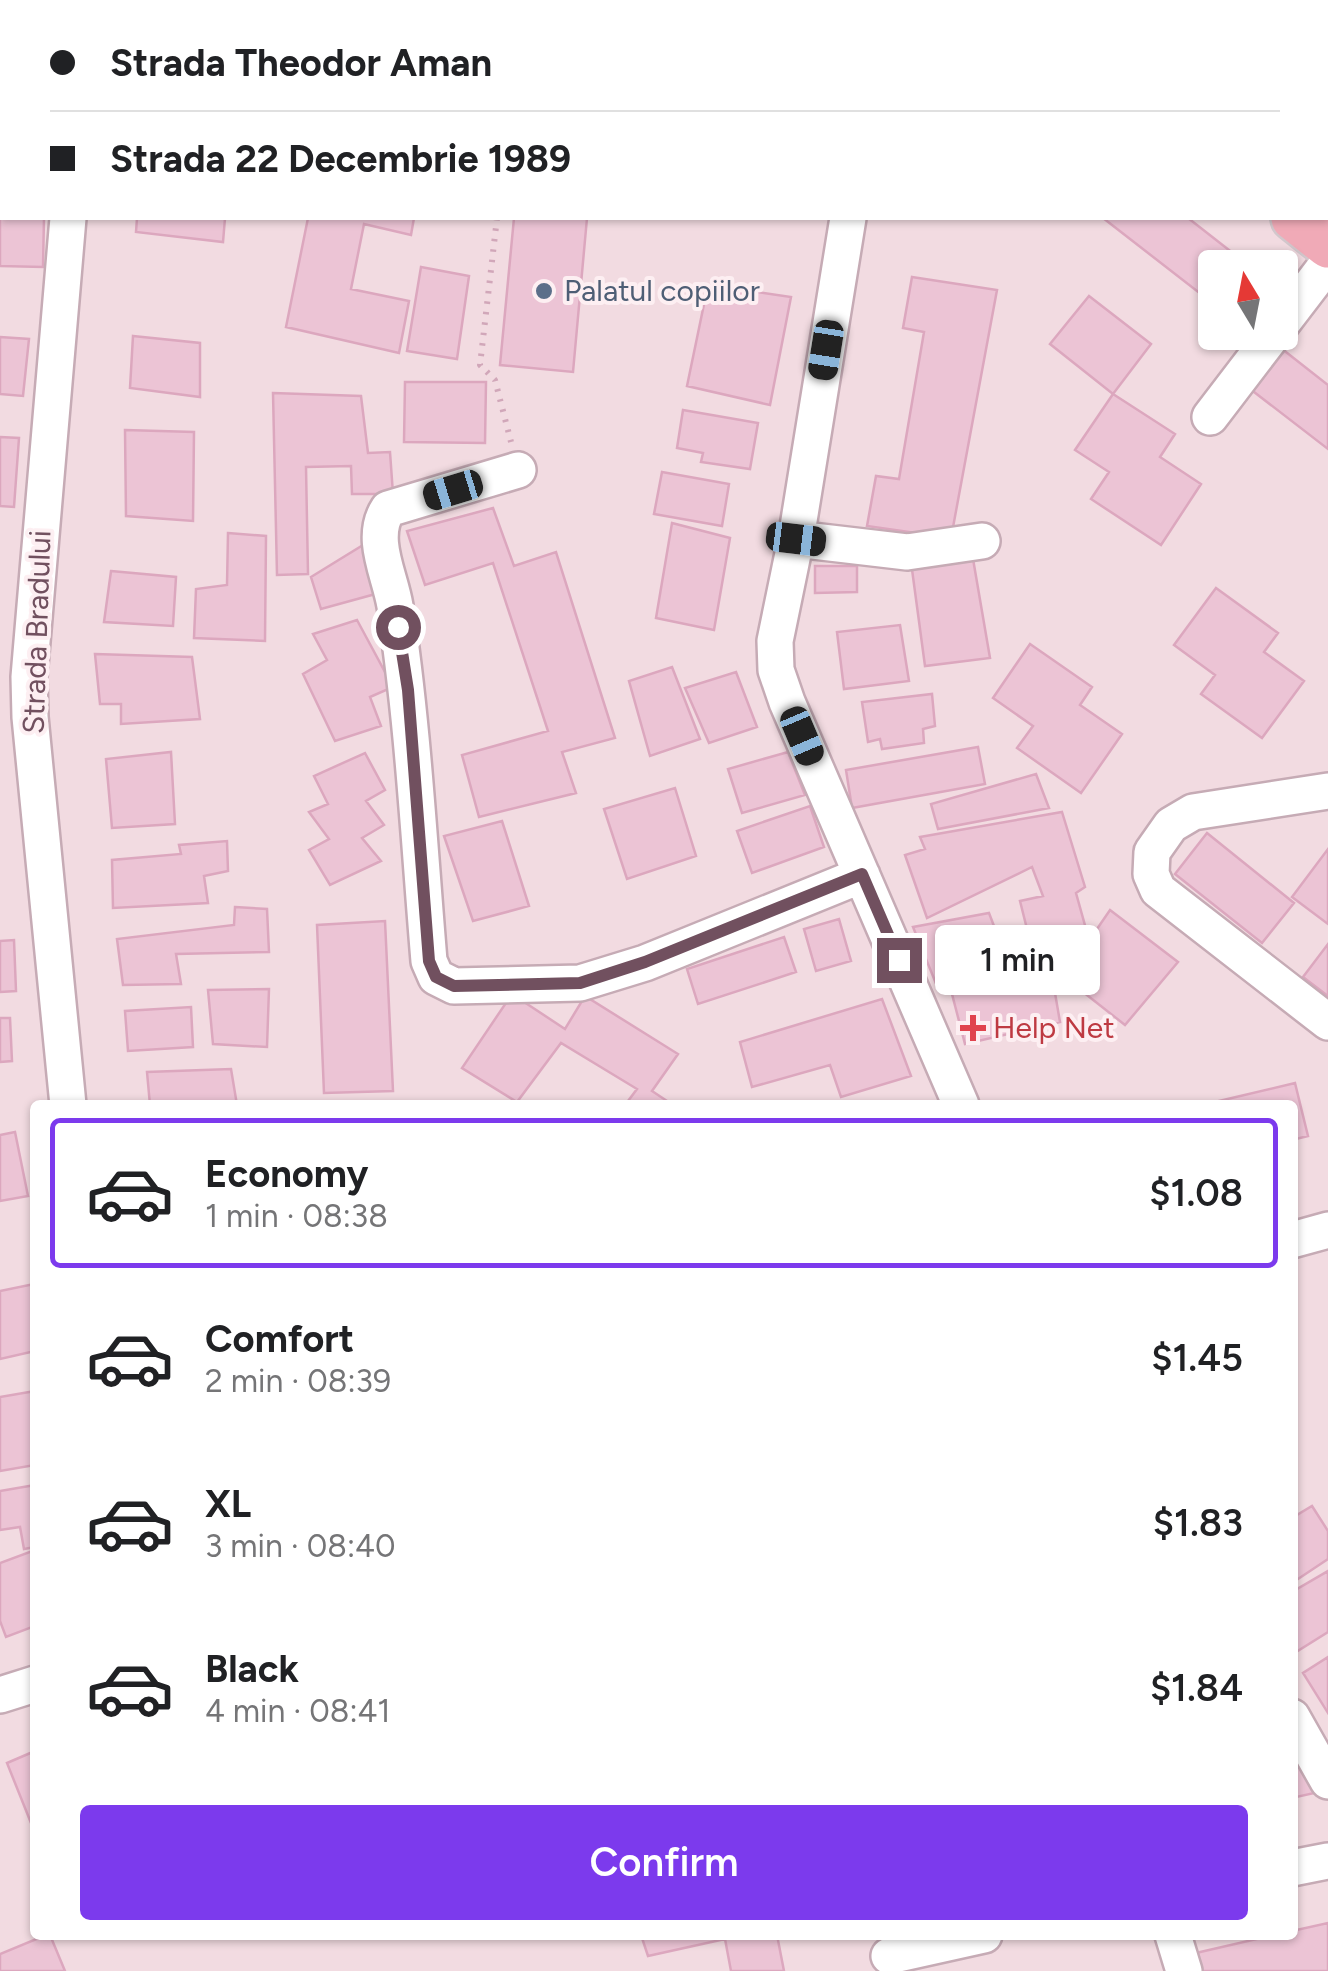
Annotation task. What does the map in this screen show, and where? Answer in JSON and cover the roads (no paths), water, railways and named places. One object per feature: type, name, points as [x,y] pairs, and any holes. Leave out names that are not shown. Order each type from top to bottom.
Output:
[{"type":"main road","points":[[1297,220],[1328,245]]},
{"type":"street","name":"Strada Bradului","points":[[68,220],[29,677],[68,1100]]},
{"type":"street","points":[[848,220],[796,539],[775,641],[776,670],[959,1100]]},
{"type":"street","points":[[1298,302],[1328,263]]},
{"type":"street","points":[[1210,417],[1261,350]]},
{"type":"street","points":[[518,470],[388,509],[380,520],[378,537],[393,596],[408,690],[429,961],[436,977],[454,986],[580,983],[645,962],[862,874]]},
{"type":"street","points":[[796,539],[907,552],[982,541]]},
{"type":"street","points":[[1328,791],[1193,812],[1172,826],[1152,852],[1151,874],[1158,890],[1328,1022]]},
{"type":"street","points":[[1298,1238],[1328,1230]]},
{"type":"street","points":[[0,1695],[30,1686]]},
{"type":"street","points":[[1298,1728],[1328,1781]]},
{"type":"street","points":[[1298,1867],[1328,1860]]},
{"type":"street","points":[[890,1956],[962,1940]]},
{"type":"street","points":[[1175,1940],[1184,1971]]},
{"type":"place","name":"Palatul copiilor","points":[[544,291]]},
{"type":"place","name":"Help Net","points":[[973,1028]]}]
